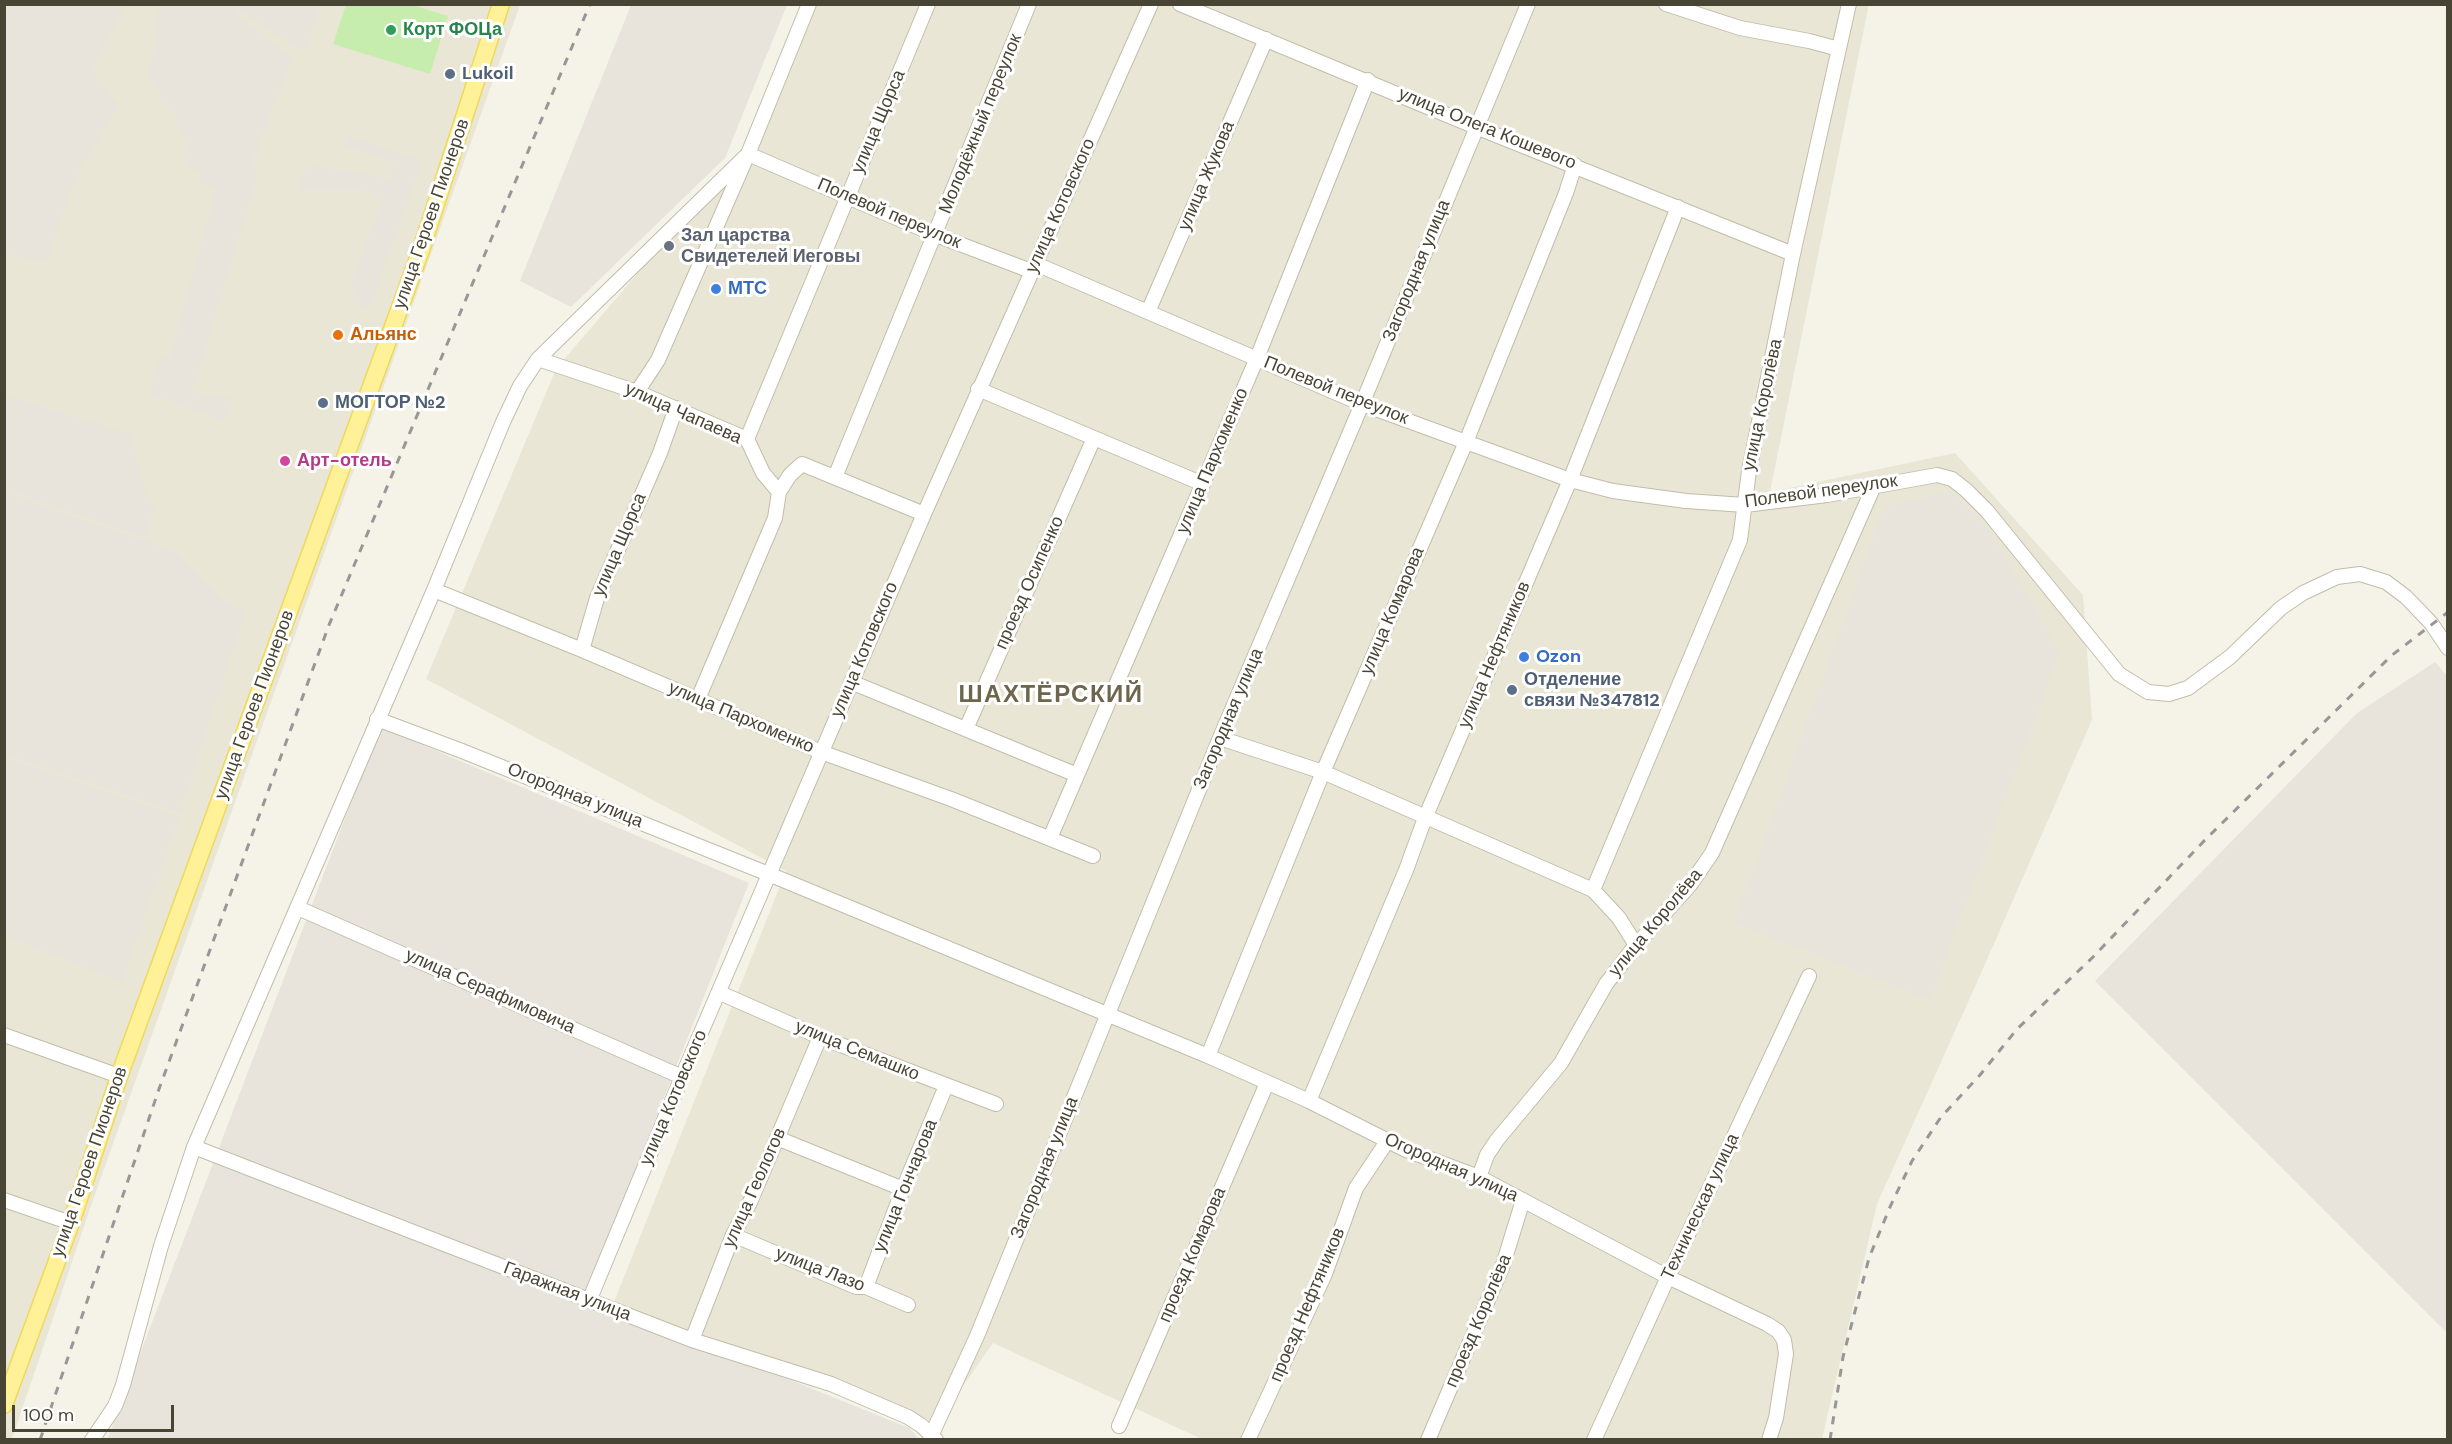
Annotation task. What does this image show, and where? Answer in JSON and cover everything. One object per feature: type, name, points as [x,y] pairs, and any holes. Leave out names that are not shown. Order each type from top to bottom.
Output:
[{"type":"main road","name":"улица Героев Пионеров","points":[[6,1394],[71,1223],[119,1076],[405,293],[501,4]]},
{"type":"street","points":[[637,392],[658,360],[748,154],[809,4]]},
{"type":"street","name":"улица Щорса","points":[[747,439],[928,4]]},
{"type":"street","name":"Молодёжный переулок","points":[[834,477],[936,235],[1029,4]]},
{"type":"street","name":"улица Котовского","points":[[589,1301],[851,682],[978,389],[1151,4]]},
{"type":"street","name":"улица Олега Кошевого","points":[[1180,4],[1368,80],[1476,127],[1793,254]]},
{"type":"street","name":"Загородная улица","points":[[934,1437],[1220,738],[1528,4]]},
{"type":"street","points":[[1666,4],[1740,28],[1839,49]]},
{"type":"street","name":"улица Королёва","points":[[1593,890],[1740,540],[1749,471],[1793,254],[1849,4]]},
{"type":"street","name":"улица Жукова","points":[[1149,312],[1266,39]]},
{"type":"street","name":"улица Пархоменко","points":[[1050,838],[1257,358],[1368,80]]},
{"type":"street","points":[[92,1440],[115,1406],[123,1385],[161,1246],[194,1147],[520,386],[538,359],[748,154]]},
{"type":"street","name":"Полевой переулок","points":[[748,154],[936,235],[1034,267],[1149,312],[1362,404],[1570,480],[1613,491],[1651,497],[1744,505],[1827,495],[1937,475],[1952,479],[1986,511],[2102,656],[2119,674],[2148,692],[2169,694],[2188,688],[2230,657],[2282,608],[2303,593],[2337,577],[2360,574],[2386,582],[2406,597],[2431,623],[2448,648]]},
{"type":"street","name":"улица Комарова","points":[[1208,1056],[1323,772],[1466,442],[1566,194],[1575,165]]},
{"type":"street","name":"улица Нефтяников","points":[[1309,1101],[1406,870],[1425,818],[1570,480],[1678,207]]},
{"type":"street","name":"улица Чапаева","points":[[538,359],[637,392],[747,439],[763,472],[779,492]]},
{"type":"street","points":[[978,389],[1203,484]]},
{"type":"street","name":"улица Щорса","points":[[582,650],[597,598],[660,453],[676,408]]},
{"type":"street","name":"проезд Осипенко","points":[[966,729],[1094,438]]},
{"type":"street","points":[[698,699],[775,518],[779,492],[790,475],[802,464],[924,514]]},
{"type":"street","name":"улица Королёва","points":[[1479,1177],[1487,1155],[1497,1140],[1561,1063],[1606,984],[1636,945],[1690,885],[1712,853],[1874,486]]},
{"type":"street","name":"улица Пархоменко","points":[[434,590],[582,650],[821,752],[951,798],[1094,856]]},
{"type":"street","points":[[851,682],[1077,775]]},
{"type":"street","name":"Огородная улица","points":[[377,719],[771,875],[1208,1056],[1309,1101],[1388,1140],[1479,1177],[1668,1277],[1767,1324],[1778,1331],[1784,1340],[1786,1354],[1776,1418],[1769,1440]]},
{"type":"street","points":[[1220,738],[1323,772],[1593,890],[1619,918],[1636,945]]},
{"type":"street","name":"улица Серафимовича","points":[[297,908],[682,1077]]},
{"type":"street","name":"Техническая улица","points":[[1594,1440],[1809,976]]},
{"type":"street","name":"улица Семашко","points":[[720,993],[820,1037],[996,1104]]},
{"type":"street","points":[[4,1035],[119,1076]]},
{"type":"street","name":"улица Геологов","points":[[692,1340],[733,1235],[820,1037]]},
{"type":"street","name":"проезд Комарова","points":[[1119,1426],[1268,1083]]},
{"type":"street","name":"улица Гончарова","points":[[866,1287],[903,1189],[946,1086]]},
{"type":"street","points":[[777,1138],[903,1189]]},
{"type":"street","name":"проезд Нефтяников","points":[[1248,1440],[1325,1274],[1356,1188],[1388,1140]]},
{"type":"street","name":"Гаражная улица","points":[[194,1147],[692,1340],[831,1384],[908,1417],[934,1437]]},
{"type":"street","points":[[4,1200],[71,1223]]},
{"type":"street","name":"проезд Королёва","points":[[1428,1440],[1503,1265],[1523,1200]]},
{"type":"street","name":"улица Лазо","points":[[733,1235],[856,1287],[866,1287],[908,1305]]},
{"type":"shaded area","points":[[1869,4],[1770,492],[1955,453],[2083,595],[2092,720],[1877,1204],[1822,1439],[1204,1440],[993,1343],[937,1423],[826,1379],[692,1340],[614,1302],[786,871],[426,679],[556,369],[747,145],[804,5]]},
{"type":"shaded area","points":[[4,5],[125,5],[92,70],[119,105],[83,164],[63,212],[47,262],[5,254]]},
{"type":"shaded area","points":[[5,5],[520,5],[94,1197],[12,1439],[5,1440]]},
{"type":"shaded area","points":[[158,5],[320,5],[308,47],[299,48],[239,9],[236,16],[293,57],[253,159],[258,176],[192,392],[232,399],[225,422],[168,400],[149,396],[160,358],[170,358],[216,188],[199,183],[201,172],[187,165],[184,157],[189,142],[182,137],[174,112],[161,103],[160,90],[146,74],[153,56],[154,40],[160,27],[153,22],[160,7]]},
{"type":"shaded area","points":[[631,5],[787,5],[725,158],[571,307],[520,281]]},
{"type":"shaded area","points":[[348,135],[422,161],[370,309],[351,302],[356,290],[350,288],[382,200],[369,191],[299,189],[307,165],[374,175],[389,181],[395,164],[345,146]]},
{"type":"shaded area","points":[[5,395],[129,433],[147,495],[155,505],[144,538],[5,489]]},
{"type":"shaded area","points":[[5,492],[176,552],[229,605],[245,612],[180,813],[5,754]]},
{"type":"shaded area","points":[[1952,492],[1989,530],[2060,652],[1930,1000],[1734,923],[1885,506]]},
{"type":"shaded area","points":[[2435,662],[2448,677],[2447,1333],[2095,981],[2357,713]]},
{"type":"shaded area","points":[[380,727],[749,883],[587,1292],[614,1302],[692,1340],[909,1428],[919,1439],[107,1440]]},
{"type":"shaded area","points":[[5,757],[179,816],[122,982],[5,936]]},
{"type":"green space","name":"Корт ФОЦа","points":[[346,5],[412,5],[448,16],[430,74],[333,44]]},
{"type":"railway","points":[[40,1440],[159,1089],[329,625],[590,4]]},
{"type":"railway","points":[[1830,1440],[1843,1357],[1869,1258],[1912,1161],[1941,1117],[1980,1075],[2017,1029],[2092,958],[2205,840],[2391,656],[2448,612]]},
{"type":"place","name":"Корт ФОЦа","points":[[391,30]]},
{"type":"place","name":"Lukoil","points":[[450,74]]},
{"type":"place","name":"Зал царства Свидетелей Иеговы","points":[[669,246]]},
{"type":"place","name":"МТС","points":[[716,289]]},
{"type":"place","name":"Альянс","points":[[338,335]]},
{"type":"place","name":"МОГТОР №2","points":[[323,403]]},
{"type":"place","name":"Арт-отель","points":[[285,461]]},
{"type":"place","name":"Ozon","points":[[1524,657]]},
{"type":"place","name":"Отделение связи №347812","points":[[1512,690]]},
{"type":"district","name":"ШАХТЁРСКИЙ","points":[[1051,696]]}]
